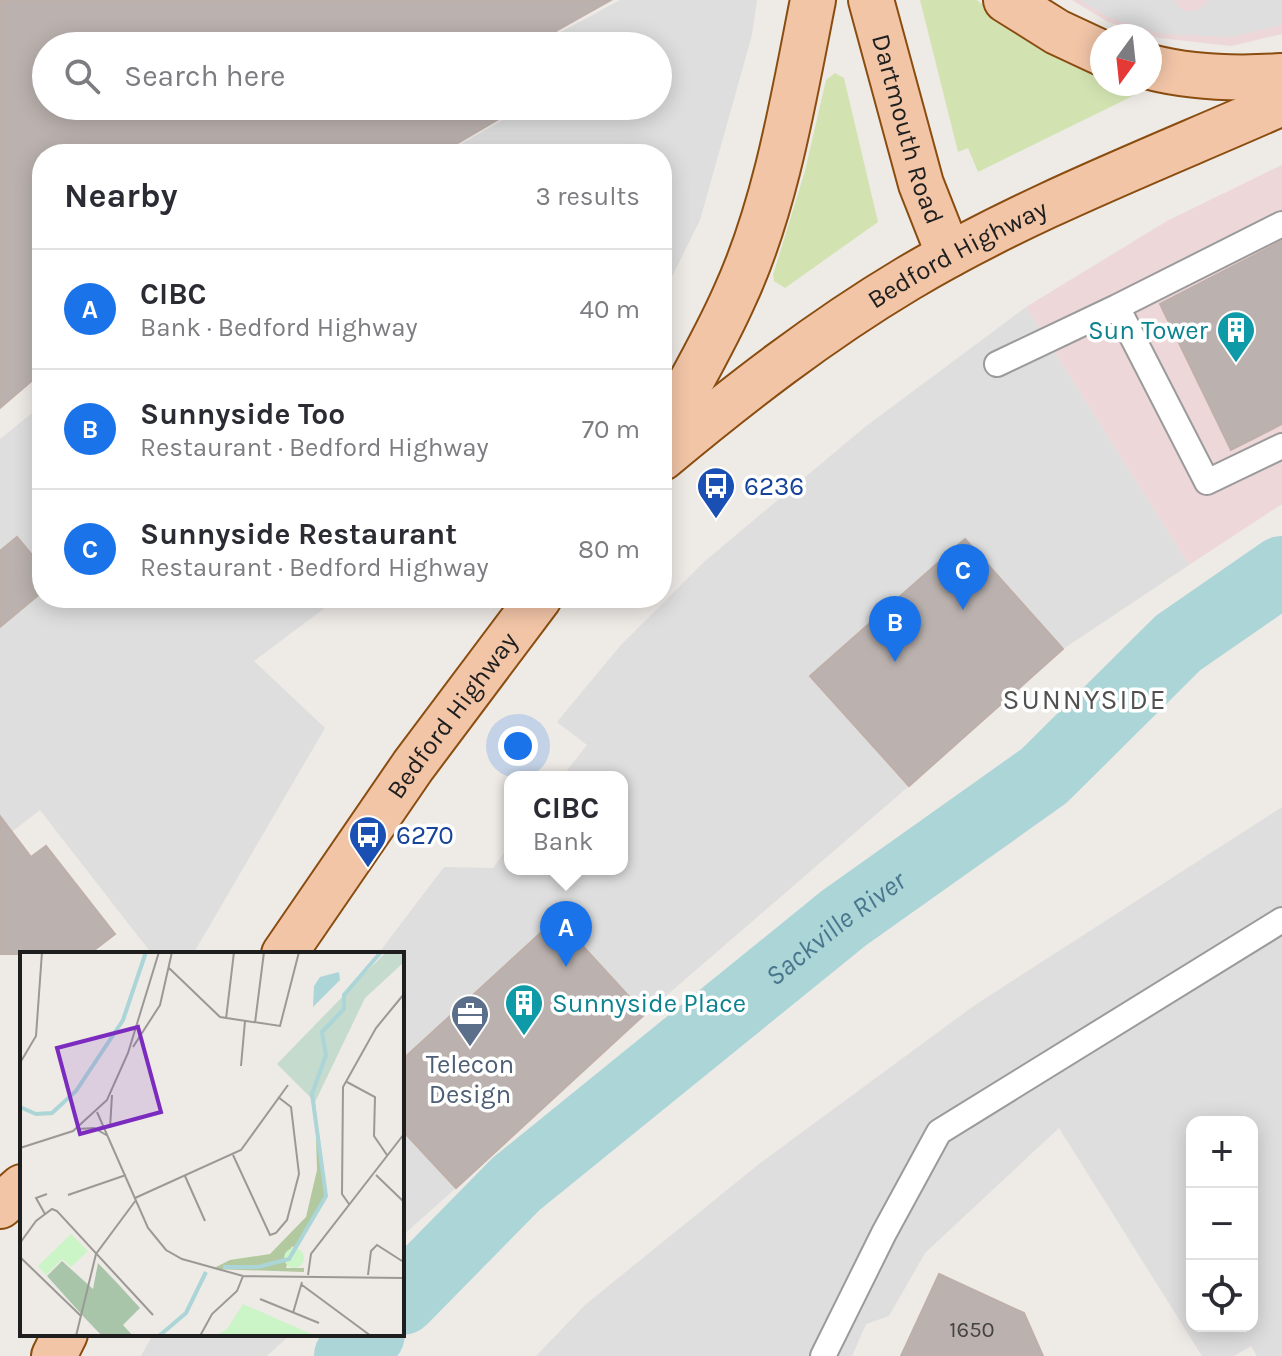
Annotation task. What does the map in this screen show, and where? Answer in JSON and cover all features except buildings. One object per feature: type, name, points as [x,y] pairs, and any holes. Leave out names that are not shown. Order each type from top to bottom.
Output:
[{"type":"main road","points":[[672,417],[735,295],[747,265],[777,166],[813,0]]},
{"type":"main road","name":"Dartmouth Road","points":[[871,0],[921,184],[949,255]]},
{"type":"main road","points":[[1006,0],[1057,32],[1090,47]]},
{"type":"main road","points":[[1162,70],[1240,79],[1282,76]]},
{"type":"main road","name":"Bedford Highway","points":[[672,450],[746,387],[906,280],[949,255],[1009,224],[1282,103]]},
{"type":"main road","name":"Bedford Highway","points":[[285,952],[413,766],[532,608]]},
{"type":"main road","points":[[0,1206],[20,1189]]},
{"type":"main road","points":[[54,1356],[64,1336]]},
{"type":"lane","points":[[997,364],[1282,224]]},
{"type":"lane","points":[[1117,307],[1207,482],[1282,446]]},
{"type":"lane","points":[[823,1356],[939,1132],[1282,920]]},
{"type":"shaded area","points":[[620,0],[757,0],[752,35],[700,220],[672,277],[672,144],[461,144],[503,120],[672,120],[672,32],[561,32]]},
{"type":"shaded area","points":[[1072,0],[1282,0],[1282,34],[1231,46],[1162,38],[1162,24],[1108,22]]},
{"type":"shaded area","points":[[1080,0],[1174,0],[1187,12],[1200,9],[1208,0],[1282,0],[1282,25],[1231,37],[1162,34],[1162,24],[1129,24],[1110,18]]},
{"type":"shaded area","points":[[1282,165],[1282,504],[1189,565],[1026,307],[1167,221]]},
{"type":"shaded area","points":[[1026,307],[1189,565],[1063,649],[965,539],[811,676],[909,786],[645,1014],[557,918],[404,1058],[404,952],[380,952],[444,867],[493,868],[504,853],[504,875],[628,875],[628,771],[567,771],[587,745],[557,722],[621,645],[658,608],[672,608],[672,594],[705,561],[865,427]]},
{"type":"shaded area","points":[[32,413],[32,608],[325,608],[254,661],[325,728],[194,952],[150,952],[40,810],[0,841],[0,439]]},
{"type":"shaded area","points":[[1282,807],[1282,1356],[1257,1356],[1251,1346],[1234,1356],[1202,1356],[1187,1332],[1258,1332],[1258,1116],[1186,1116],[1186,1330],[1059,1128],[925,1253],[889,1316],[866,1324],[852,1356],[536,1356],[585,1305],[759,1164],[975,1005]]},
{"type":"shaded area","points":[[404,1132],[456,1188],[404,1234]]},
{"type":"shaded area","points":[[152,1336],[289,1336],[267,1356],[141,1356]]},
{"type":"green space","points":[[920,0],[977,0],[998,18],[1090,68],[1090,96],[1133,96],[978,172],[968,148],[958,152]]},
{"type":"green space","points":[[835,73],[844,78],[878,222],[785,288],[774,281],[773,275],[805,171],[826,80]]},
{"type":"waterway","name":"Sackville River","points":[[404,1298],[516,1184],[844,918],[1044,776],[1178,643],[1282,571]]},
{"type":"waterway","name":"Sackville River","points":[[349,1356],[368,1336]]},
{"type":"place","name":"Sun Tower","points":[[1236,364]]},
{"type":"place","name":"6236","points":[[716,520]]},
{"type":"place","name":"Sunnyside Restaurant","points":[[963,610]]},
{"type":"place","name":"Sunnyside Too","points":[[895,662]]},
{"type":"place","name":"6270","points":[[368,869]]},
{"type":"place","name":"CIBC","points":[[566,967]]},
{"type":"place","name":"Sunnyside Place","points":[[524,1037]]},
{"type":"place","name":"Telecon Design","points":[[470,1048]]},
{"type":"district","name":"SUNNYSIDE","points":[[1085,699]]}]
